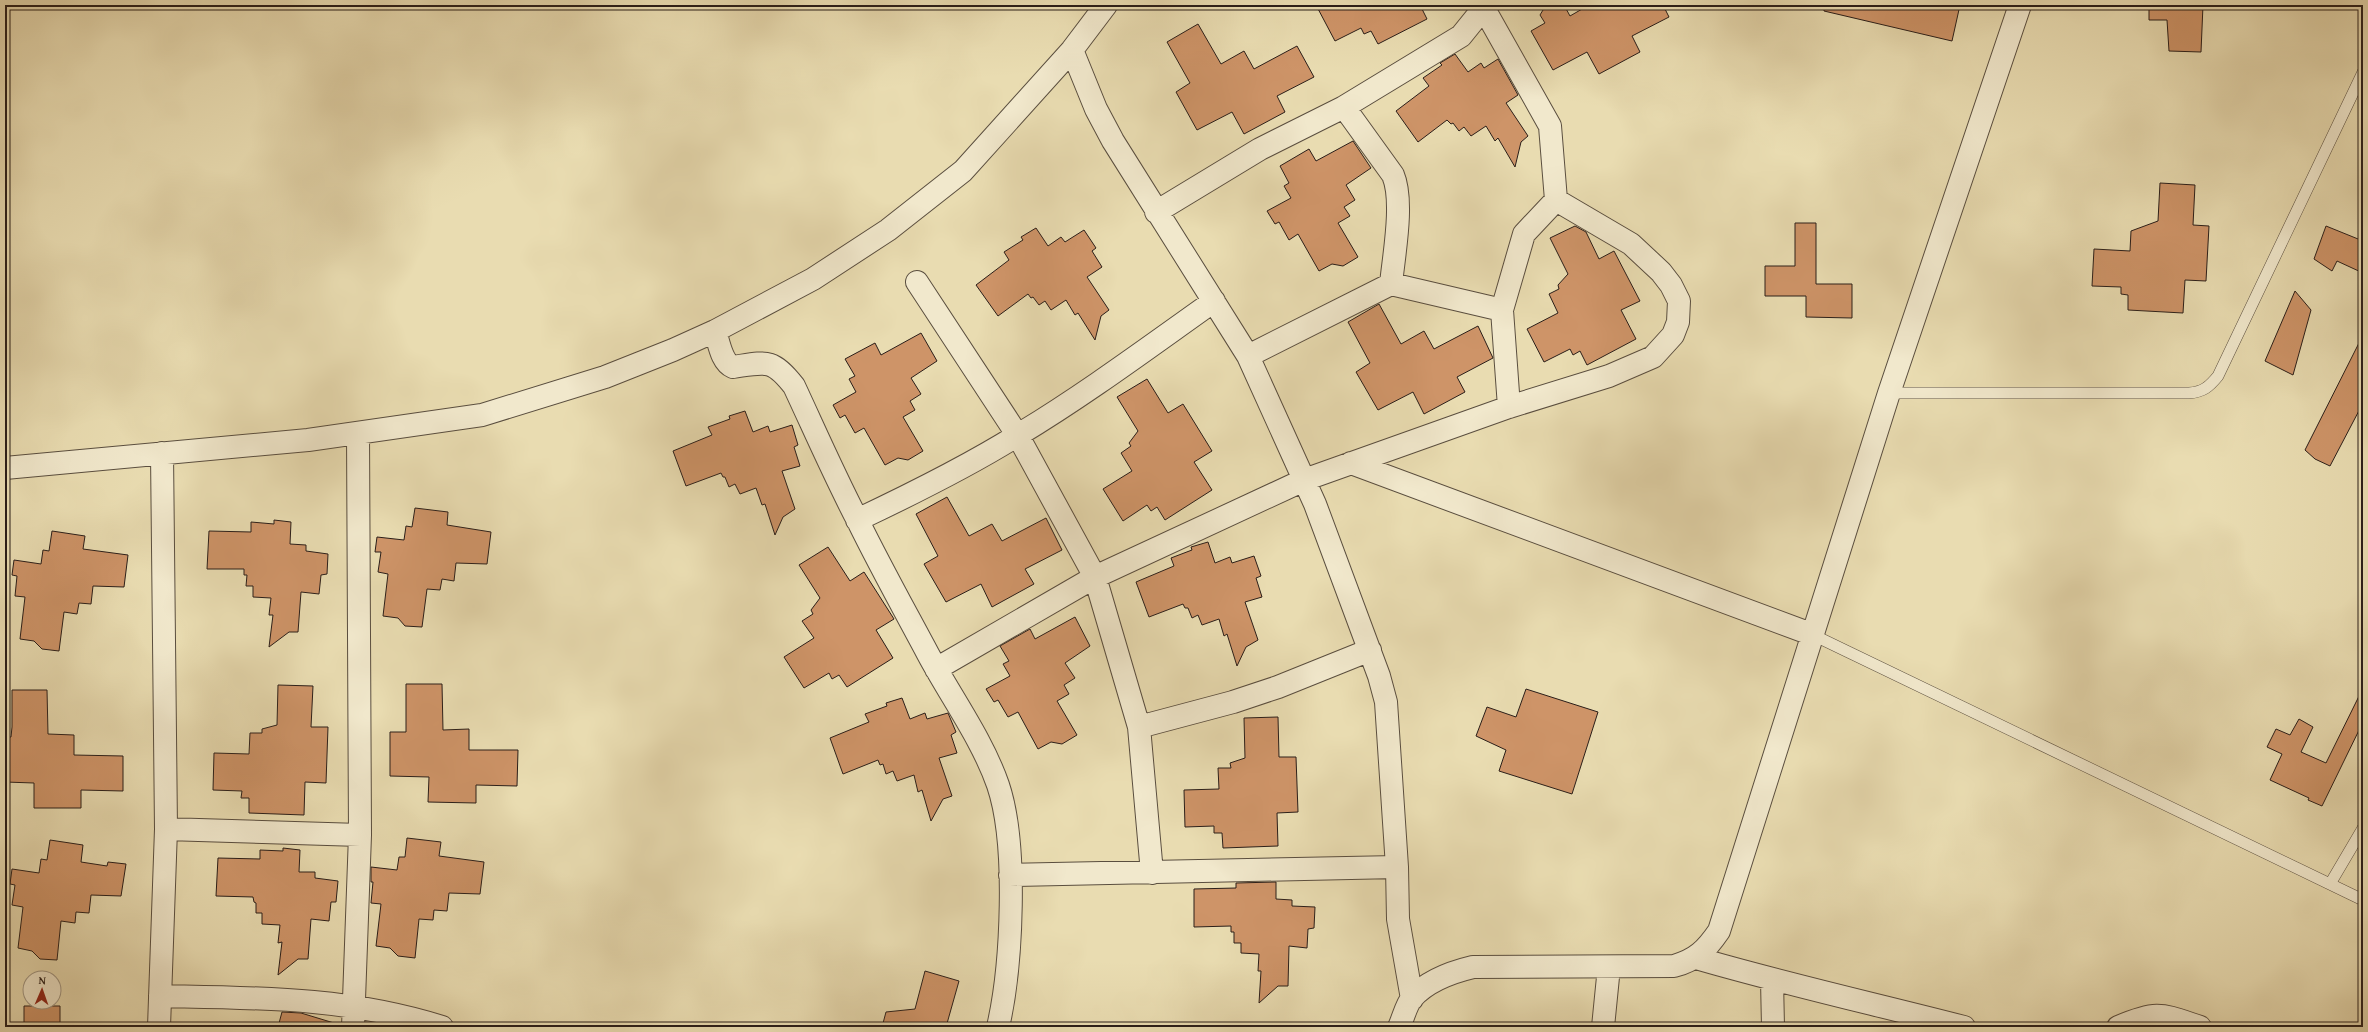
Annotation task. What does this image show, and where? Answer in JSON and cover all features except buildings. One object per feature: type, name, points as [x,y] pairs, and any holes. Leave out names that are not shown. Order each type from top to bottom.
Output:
[{"type":"street","points":[[5,468],[308,440],[482,415],[605,377],[673,350],[715,331],[813,279],[888,230],[963,171],[1072,50],[1106,5]]},
{"type":"street","points":[[1399,1027],[1412,999],[1437,980],[1454,972],[1473,967],[1674,966],[1696,958],[1707,949],[1719,931],[1889,393],[2020,5]]},
{"type":"street","points":[[1156,212],[1260,149],[1344,107],[1461,36],[1484,6],[1550,126],[1556,200],[1524,234],[1502,310],[1509,408]]},
{"type":"street","points":[[1072,50],[1096,109],[1113,142],[1248,356],[1315,504],[1370,650],[1386,702],[1397,866],[1398,919],[1412,999]]},
{"type":"street","points":[[1344,107],[1393,175],[1397,183],[1398,201],[1391,284]]},
{"type":"street","points":[[936,668],[1094,577],[1304,480],[1509,408],[1610,376],[1653,358],[1673,335],[1678,322],[1679,301],[1661,272],[1631,244],[1556,200]]},
{"type":"street","points":[[917,282],[1018,436],[1094,577],[1139,727],[1152,873]]},
{"type":"street","points":[[1248,356],[1391,284],[1502,310]]},
{"type":"street","points":[[857,520],[942,480],[1018,436],[1102,382],[1214,301]]},
{"type":"street","points":[[715,331],[724,359],[729,365],[733,367],[768,363],[778,368],[794,386],[857,520],[936,668],[982,750],[998,786],[1006,819],[1010,875],[1009,949],[998,1027]]},
{"type":"street","points":[[353,1027],[360,835],[358,432]]},
{"type":"street","points":[[159,1027],[166,829],[162,453]]},
{"type":"street","points":[[1351,463],[1812,634]]},
{"type":"street","points":[[1139,727],[1233,702],[1278,687],[1370,650]]},
{"type":"street","points":[[166,829],[360,835]]},
{"type":"street","points":[[1010,875],[1152,873],[1397,866]]},
{"type":"street","points":[[1696,958],[1772,980],[1843,995],[1964,1027]]},
{"type":"street","points":[[1603,1027],[1608,967]]},
{"type":"street","points":[[1772,980],[1773,1027]]},
{"type":"street","points":[[160,996],[294,999],[354,1005],[408,1016],[442,1027]]},
{"type":"street","points":[[2118,1027],[2149,1014],[2166,1016],[2200,1027]]},
{"type":"lane","points":[[1889,393],[2189,393],[2199,392],[2209,387],[2218,376],[2363,72]]},
{"type":"lane","points":[[1812,634],[2363,900]]},
{"type":"lane","points":[[2330,884],[2363,828]]}]
